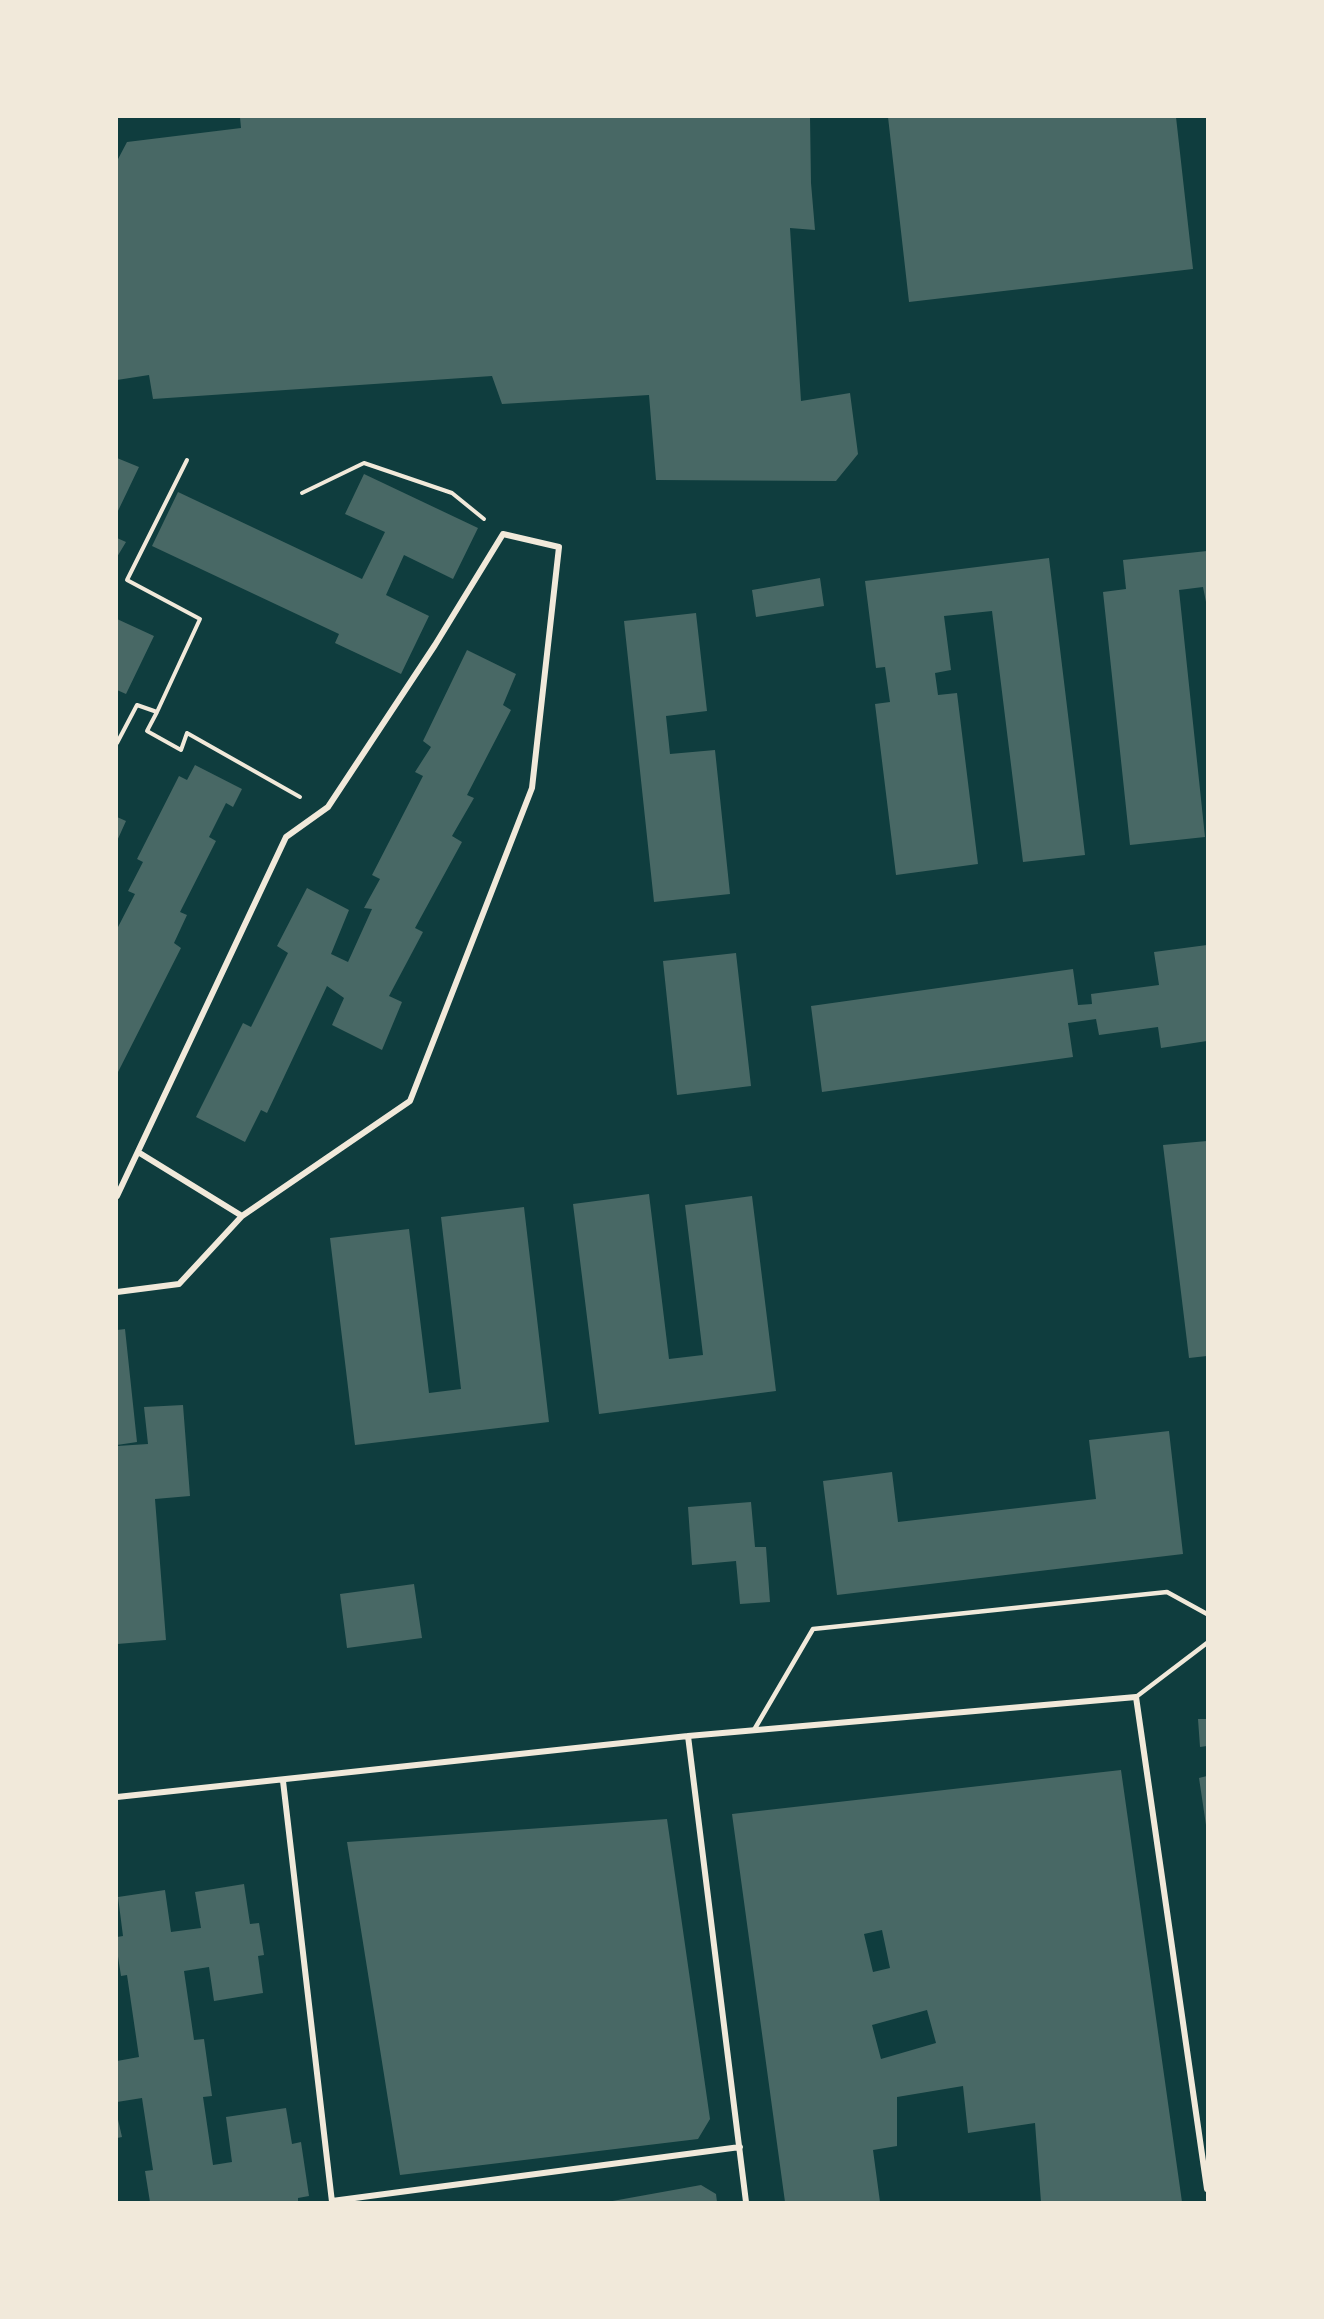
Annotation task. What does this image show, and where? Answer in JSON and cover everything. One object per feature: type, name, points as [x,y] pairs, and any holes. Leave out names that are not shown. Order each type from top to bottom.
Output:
[{"type":"street","points":[[117,1196],[286,837],[328,807],[429,654],[502,534],[559,547],[532,788],[410,1101],[242,1216],[179,1284],[117,1292]]},
{"type":"street","points":[[138,1152],[242,1216]]},
{"type":"street","points":[[117,1797],[688,1736],[1136,1697],[1207,2189]]},
{"type":"street","points":[[688,1736],[746,2202]]},
{"type":"street","points":[[283,1781],[332,2202],[740,2147]]},
{"type":"lane","points":[[754,1730],[813,1629],[1167,1592],[1207,1614]]},
{"type":"lane","points":[[1136,1697],[1207,1643]]},
{"type":"path","points":[[187,460],[127,580],[200,619],[147,731],[181,750],[187,733],[322,812]]},
{"type":"path","points":[[302,493],[364,463],[452,493],[502,534]]},
{"type":"path","points":[[117,743],[137,705],[156,712]]},
{"type":"building","points":[[240,117],[810,117],[811,183],[815,230],[790,228],[801,401],[850,393],[858,454],[836,481],[656,480],[649,395],[502,404],[492,376],[153,399],[149,375],[117,380],[117,161],[127,142],[241,128]]},
{"type":"building","points":[[888,117],[1176,117],[1193,269],[909,302]]},
{"type":"building","points":[[117,458],[139,467],[117,513]]},
{"type":"building","points":[[364,474],[478,528],[453,579],[404,555],[386,595],[429,616],[401,674],[335,643],[339,634],[152,546],[178,492],[362,579],[385,532],[345,514]]},
{"type":"building","points":[[117,538],[126,542],[117,557]]},
{"type":"building","points":[[1207,551],[1207,607],[1203,587],[1179,590],[1205,837],[1130,845],[1103,592],[1126,589],[1123,560]]},
{"type":"building","points":[[1049,558],[1085,855],[1023,862],[992,611],[944,616],[951,670],[935,673],[938,695],[957,693],[978,864],[896,875],[875,704],[890,702],[885,667],[876,668],[865,581]]},
{"type":"building","points":[[820,578],[824,606],[756,617],[752,590]]},
{"type":"building","points":[[696,613],[707,711],[666,716],[670,754],[715,750],[730,894],[654,902],[624,621]]},
{"type":"building","points":[[117,619],[154,636],[126,694],[117,690]]},
{"type":"building","points":[[467,650],[516,674],[503,705],[511,710],[467,795],[474,798],[452,836],[462,842],[415,928],[423,932],[389,996],[402,1002],[382,1050],[332,1025],[344,998],[327,986],[267,1113],[261,1110],[245,1142],[196,1117],[243,1023],[251,1027],[288,953],[277,946],[307,888],[349,910],[331,954],[348,962],[372,909],[364,908],[380,879],[372,875],[423,776],[415,772],[431,747],[423,741]]},
{"type":"building","points":[[195,765],[242,789],[233,807],[226,803],[209,837],[216,841],[180,912],[187,915],[174,943],[181,948],[117,1074],[117,929],[135,894],[128,891],[143,862],[137,859],[179,776],[187,780]]},
{"type":"building","points":[[117,817],[126,821],[117,841]]},
{"type":"building","points":[[1207,945],[1207,1041],[1161,1048],[1158,1027],[1099,1035],[1096,1019],[1068,1023],[1073,1057],[822,1092],[811,1006],[1073,969],[1078,1005],[1092,1004],[1091,994],[1159,985],[1154,952]]},
{"type":"building","points":[[736,953],[751,1086],[677,1095],[663,961]]},
{"type":"building","points":[[1207,1141],[1207,1356],[1189,1358],[1163,1145]]},
{"type":"building","points":[[649,1194],[669,1359],[703,1355],[685,1205],[752,1196],[776,1391],[599,1414],[573,1204]]},
{"type":"building","points":[[524,1207],[549,1422],[355,1445],[330,1238],[409,1229],[429,1393],[461,1389],[441,1217]]},
{"type":"building","points":[[125,1329],[137,1442],[117,1445],[117,1330]]},
{"type":"building","points":[[183,1405],[190,1496],[155,1499],[166,1640],[117,1644],[117,1446],[148,1444],[144,1407]]},
{"type":"building","points":[[1169,1431],[1183,1554],[837,1595],[823,1481],[892,1472],[898,1522],[1096,1499],[1089,1440]]},
{"type":"building","points":[[751,1502],[755,1547],[766,1547],[770,1602],[740,1604],[736,1561],[692,1565],[688,1507]]},
{"type":"building","points":[[414,1584],[422,1638],[347,1648],[340,1594]]},
{"type":"building","points":[[1198,1719],[1207,1719],[1207,1746],[1200,1747]]},
{"type":"building","points":[[1121,1770],[1182,2202],[1041,2202],[1035,2123],[968,2133],[963,2086],[897,2097],[897,2146],[873,2150],[880,2202],[785,2202],[732,1814]],"holes":[[[882,1930],[890,1968],[873,1972],[864,1934]],[[927,2010],[936,2043],[881,2059],[872,2025]]]},
{"type":"building","points":[[1207,1776],[1207,1825],[1206,1825],[1199,1778]]},
{"type":"building","points":[[667,1819],[710,2119],[698,2139],[400,2175],[347,1842]]},
{"type":"building","points":[[244,1884],[250,1924],[259,1923],[264,1955],[258,1956],[263,1993],[214,2001],[209,1967],[184,1971],[194,2040],[204,2039],[212,2096],[203,2097],[213,2165],[232,2162],[226,2117],[286,2108],[292,2144],[301,2142],[309,2196],[298,2198],[298,2202],[150,2202],[145,2171],[153,2170],[142,2098],[117,2102],[117,2061],[139,2057],[127,1975],[121,1976],[117,1950],[117,1937],[123,1936],[118,1897],[165,1890],[171,1932],[201,1928],[195,1892]]},
{"type":"building","points":[[117,2115],[122,2137],[117,2138]]},
{"type":"building","points":[[701,2185],[716,2194],[717,2202],[607,2202]]}]
